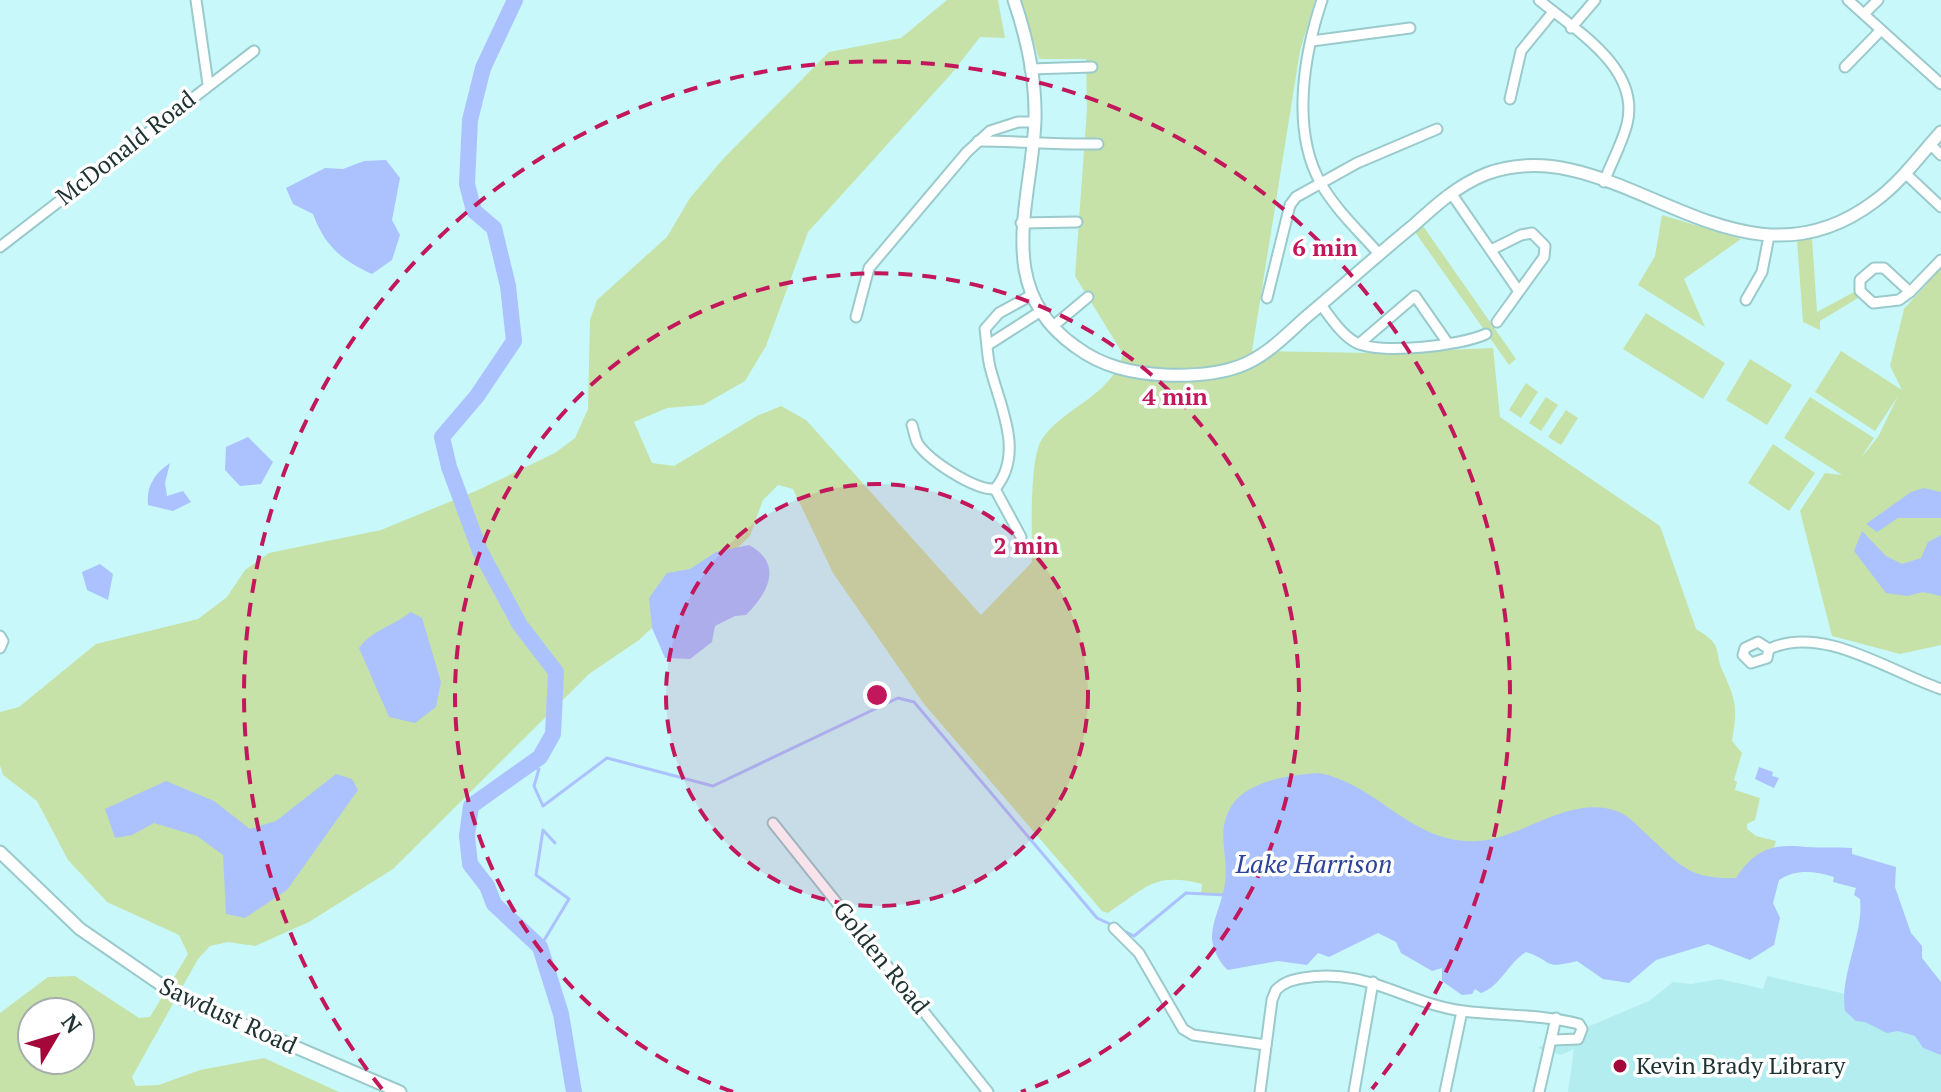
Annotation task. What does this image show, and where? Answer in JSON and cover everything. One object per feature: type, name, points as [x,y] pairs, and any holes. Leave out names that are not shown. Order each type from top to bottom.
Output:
[{"type":"street","points":[[196,0],[208,84]]},
{"type":"street","points":[[1014,0],[1030,69],[1035,122],[1021,223],[1024,266],[1032,295],[1052,327],[1082,351],[1117,368],[1139,373],[1211,373],[1242,365],[1263,354],[1451,193],[1483,175],[1516,167],[1550,166],[1604,182],[1720,227],[1769,236],[1802,232],[1846,219],[1874,203],[1941,132]]},
{"type":"street","points":[[1322,0],[1312,41],[1303,120],[1308,152],[1320,181],[1379,254]]},
{"type":"street","points":[[1539,0],[1609,60],[1627,91],[1627,126],[1604,182]]},
{"type":"street","points":[[1571,28],[1595,0]]},
{"type":"street","points":[[1848,0],[1941,84]]},
{"type":"street","points":[[1864,14],[1878,0]]},
{"type":"street","points":[[1510,99],[1521,51],[1553,12]]},
{"type":"street","points":[[1312,41],[1410,28]]},
{"type":"street","points":[[1845,67],[1881,30]]},
{"type":"street","name":"McDonald Road","points":[[0,247],[254,51]]},
{"type":"street","points":[[1030,69],[1092,67]]},
{"type":"street","points":[[856,317],[864,281],[878,255],[978,141],[990,131],[1006,125],[1035,122]]},
{"type":"street","points":[[1267,298],[1290,205],[1320,181],[1437,129]]},
{"type":"street","points":[[978,141],[1017,139],[1032,145],[1098,144]]},
{"type":"street","points":[[1930,144],[1941,155]]},
{"type":"street","points":[[1905,173],[1941,207]]},
{"type":"street","points":[[1451,193],[1518,290]]},
{"type":"street","points":[[1021,223],[1077,222]]},
{"type":"street","points":[[1491,250],[1532,233],[1545,246],[1544,257],[1497,322]]},
{"type":"street","points":[[1746,300],[1749,282],[1766,260],[1769,236]]},
{"type":"street","points":[[1910,292],[1884,268],[1874,268],[1860,280],[1860,291],[1873,303],[1899,300],[1910,292],[1941,260]]},
{"type":"street","points":[[995,489],[1008,467],[1010,441],[989,362],[985,329],[999,313],[1032,295]]},
{"type":"street","points":[[1359,344],[1415,296],[1447,342]]},
{"type":"street","points":[[1052,327],[1088,297]]},
{"type":"street","points":[[1321,305],[1348,338],[1382,349],[1486,334]]},
{"type":"street","points":[[988,345],[1041,311]]},
{"type":"street","points":[[912,425],[918,445],[962,479],[983,489],[995,489]]},
{"type":"street","points":[[995,489],[1021,537]]},
{"type":"street","points":[[0,636],[3,641],[0,648]]},
{"type":"street","points":[[1769,649],[1796,641],[1834,647],[1941,689]]},
{"type":"street","name":"Golden Road","points":[[773,823],[988,1092]]},
{"type":"street","name":"Sawdust Road","points":[[0,852],[80,929],[179,997],[400,1092]]},
{"type":"street","points":[[1114,928],[1139,953],[1183,1029],[1193,1035],[1266,1045]]},
{"type":"street","points":[[1260,1092],[1272,1000],[1283,983],[1328,974],[1373,982],[1462,1011],[1556,1018],[1579,1024],[1582,1029],[1578,1039],[1553,1040]]},
{"type":"street","points":[[1354,1092],[1373,982]]},
{"type":"street","points":[[1445,1092],[1462,1011]]},
{"type":"street","points":[[1539,1092],[1556,1018]]},
{"type":"shaded area","points":[[1767,976],[1902,1007],[1941,1021],[1941,1092],[1568,1092],[1574,1049],[1561,1055],[1537,1048],[1649,1001],[1673,982],[1691,984],[1720,979],[1763,989]]},
{"type":"green space","points":[[947,0],[998,0],[1005,38],[980,37],[952,73],[808,232],[766,346],[745,381],[703,405],[667,408],[634,422],[652,463],[674,466],[757,416],[781,406],[806,420],[981,615],[1032,562],[1033,479],[1042,439],[1109,380],[1123,354],[1075,276],[1087,108],[1086,59],[1039,59],[1021,0],[1315,0],[1300,51],[1252,351],[1373,353],[1493,348],[1500,417],[1660,526],[1696,629],[1715,645],[1734,700],[1732,741],[1742,753],[1734,780],[1737,782],[1735,790],[1760,798],[1755,820],[1747,824],[1747,829],[1756,836],[1776,841],[1767,873],[1759,884],[1392,900],[1201,894],[1202,884],[1173,880],[1152,884],[1108,913],[1102,911],[924,704],[833,573],[793,489],[778,485],[763,500],[750,536],[639,640],[589,674],[393,869],[309,922],[255,946],[228,942],[210,946],[198,959],[132,1077],[136,1086],[159,1085],[200,1070],[264,1058],[339,1092],[0,1092],[0,1013],[16,1001],[16,1076],[96,1076],[96,996],[23,996],[48,977],[75,976],[139,1018],[150,1017],[188,954],[179,935],[107,902],[68,860],[37,801],[3,775],[0,765],[0,712],[19,707],[96,644],[198,619],[227,597],[245,570],[269,553],[381,530],[476,491],[555,453],[575,438],[588,409],[590,320],[597,300],[667,237],[690,198],[723,159],[829,52],[901,38]]},
{"type":"green space","points":[[1662,215],[1741,239],[1684,279],[1705,327],[1638,285],[1655,256]]},
{"type":"green space","points":[[1423,226],[1516,359],[1509,365],[1415,232]]},
{"type":"green space","points":[[1812,238],[1817,312],[1854,292],[1858,298],[1820,321],[1820,330],[1803,322],[1797,241]]},
{"type":"green space","points":[[1941,268],[1941,645],[1900,654],[1832,636],[1800,511],[1825,473],[1842,475],[1784,438],[1810,397],[1874,438],[1860,459],[1878,437],[1898,396],[1875,431],[1815,392],[1841,351],[1902,390],[1890,366],[1904,309]]},
{"type":"green space","points":[[1646,313],[1725,363],[1703,399],[1623,349]]},
{"type":"green space","points":[[1750,359],[1792,385],[1767,425],[1726,400]]},
{"type":"green space","points":[[1526,383],[1538,392],[1521,418],[1509,410]]},
{"type":"green space","points":[[1546,397],[1558,405],[1541,431],[1529,423]]},
{"type":"green space","points":[[1566,410],[1578,418],[1561,445],[1548,437]]},
{"type":"green space","points":[[1773,444],[1815,473],[1789,511],[1748,483]]},
{"type":"water","points":[[386,160],[400,178],[392,220],[400,235],[392,260],[372,274],[335,251],[313,214],[293,204],[286,188],[325,168],[343,169],[364,161]]},
{"type":"water","points":[[248,437],[273,462],[261,484],[240,486],[225,470],[226,447]]},
{"type":"water","points":[[170,463],[165,483],[167,496],[183,491],[191,502],[173,511],[148,505],[148,492],[153,481]]},
{"type":"water","points":[[1924,488],[1941,492],[1941,518],[1898,518],[1877,532],[1866,524],[1911,492]]},
{"type":"water","points":[[1862,531],[1886,556],[1902,564],[1921,558],[1928,542],[1941,535],[1941,596],[1923,592],[1907,596],[1886,593],[1854,551]]},
{"type":"water","points":[[749,545],[760,553],[769,570],[769,579],[761,597],[746,615],[735,616],[715,626],[712,642],[690,659],[665,658],[652,628],[649,598],[667,573],[690,569],[716,552]]},
{"type":"water","points":[[100,564],[113,574],[108,600],[87,590],[82,572]]},
{"type":"water","points":[[411,612],[422,618],[441,682],[436,707],[415,723],[389,717],[359,648],[370,637]]},
{"type":"water","points":[[1759,767],[1779,778],[1774,788],[1755,779]]},
{"type":"water","name":"Lake Harrison","points":[[1318,773],[1359,788],[1414,824],[1454,840],[1495,838],[1565,812],[1601,808],[1626,816],[1684,867],[1705,876],[1736,878],[1758,854],[1785,846],[1852,848],[1852,854],[1896,867],[1895,887],[1911,933],[1922,946],[1922,958],[1941,982],[1941,1055],[1923,1048],[1915,1036],[1898,1031],[1887,1033],[1856,1021],[1845,1011],[1845,984],[1858,926],[1860,899],[1854,895],[1856,888],[1833,882],[1834,877],[1812,872],[1792,874],[1779,880],[1773,903],[1780,918],[1774,945],[1750,960],[1708,944],[1656,960],[1629,983],[1603,979],[1577,961],[1553,964],[1526,952],[1488,990],[1481,993],[1475,989],[1472,994],[1462,995],[1442,981],[1442,968],[1432,971],[1401,953],[1396,942],[1378,933],[1329,957],[1318,953],[1307,965],[1278,961],[1228,970],[1217,955],[1212,937],[1225,883],[1223,834],[1227,815],[1239,797],[1260,784],[1283,777]]},
{"type":"water","points":[[336,774],[352,779],[358,790],[287,890],[245,918],[226,914],[223,855],[197,836],[154,823],[132,835],[115,838],[105,809],[166,781],[214,801],[250,829],[276,821]]},
{"type":"waterway","points":[[515,0],[483,68],[470,120],[467,184],[474,211],[494,228],[508,286],[514,341],[477,396],[442,437],[449,467],[480,551],[520,625],[556,672],[553,734],[540,757],[471,806],[467,836],[470,864],[487,886],[494,904],[540,947],[561,1014],[574,1092]]},
{"type":"waterway","points":[[530,767],[539,769],[534,786],[543,806],[607,758],[713,786],[898,698],[914,702],[1097,918],[1112,925]]},
{"type":"waterway","points":[[540,947],[569,899],[536,875],[543,830],[555,843]]},
{"type":"waterway","points":[[1122,930],[1134,936],[1186,893],[1226,895]]},
{"type":"place","name":"Kevin Brady Library","points":[[1620,1066]]}]
